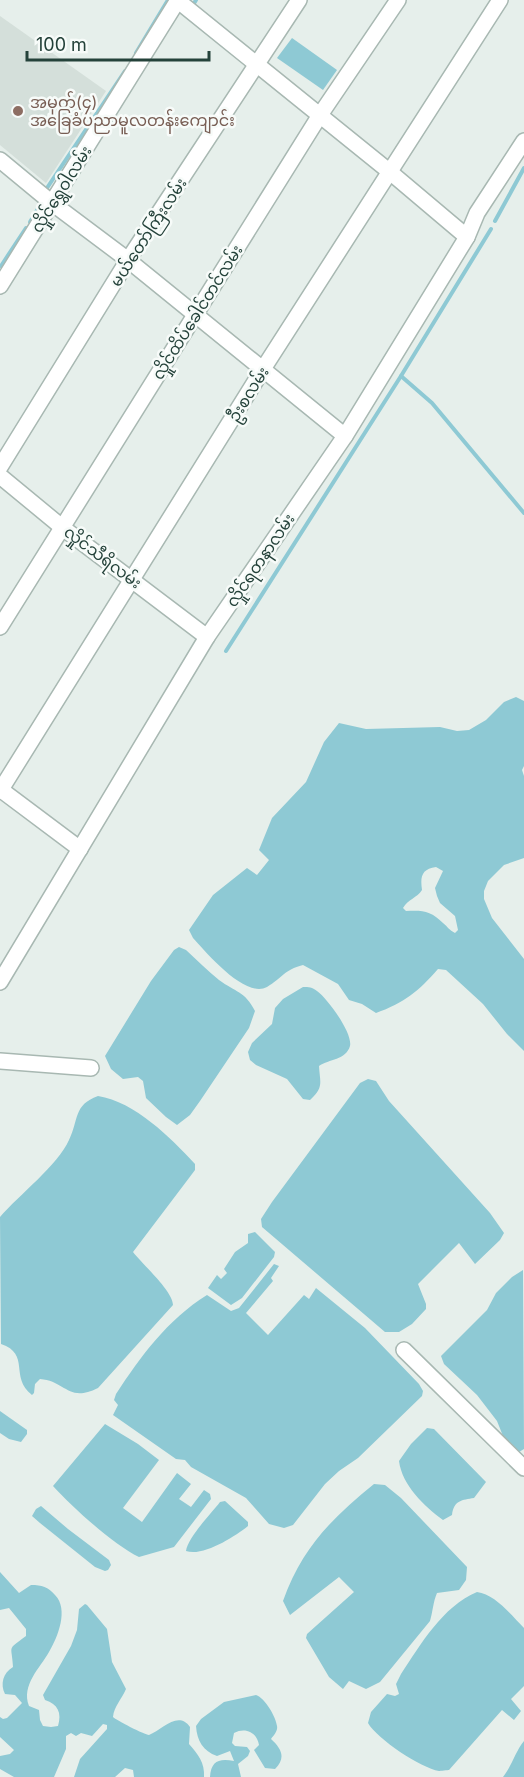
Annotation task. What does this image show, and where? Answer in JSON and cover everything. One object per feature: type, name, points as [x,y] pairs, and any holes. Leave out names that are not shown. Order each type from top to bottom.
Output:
[{"type":"street","points":[[177,0],[390,172],[466,237]]},
{"type":"street","name":"လှိုင်ရွှေဝါလမ်း","points":[[0,286],[46,198],[177,0]]},
{"type":"street","name":"မယ်တော်ကြီးလမ်း","points":[[0,467],[128,260],[257,66],[298,0]]},
{"type":"street","name":"လှိုင်ထိပ်ခေါင်တင်လမ်း","points":[[0,627],[320,115],[398,0]]},
{"type":"street","name":"ဦးစလမ်း","points":[[0,790],[134,580],[263,369],[500,0]]},
{"type":"street","name":"လှိုင်ရတနာလမ်း","points":[[0,982],[207,637],[345,436],[466,237],[477,213],[524,141]]},
{"type":"street","points":[[0,160],[128,260],[345,436]]},
{"type":"street","name":"လှိုင်သီရိလမ်း","points":[[0,476],[63,528],[207,637]]},
{"type":"street","points":[[0,790],[80,849]]},
{"type":"street","points":[[0,1060],[91,1068]]},
{"type":"street","points":[[404,1350],[524,1468]]},
{"type":"shaded area","points":[[0,16],[106,91],[46,183],[0,145]]},
{"type":"water","points":[[292,38],[337,70],[323,90],[277,58]]},
{"type":"water","points":[[516,697],[524,701],[524,766],[522,770],[524,776],[524,858],[504,865],[488,881],[484,899],[492,918],[524,959],[524,1051],[483,1004],[446,970],[438,969],[410,996],[376,1013],[362,1004],[349,1000],[338,984],[303,965],[287,972],[267,987],[258,989],[248,986],[216,963],[193,938],[189,930],[213,895],[247,868],[257,875],[269,860],[259,850],[272,818],[306,782],[324,742],[339,723],[366,729],[440,727],[457,731],[469,730],[486,720],[504,702]],"holes":[[[436,867],[443,871],[435,888],[440,903],[455,916],[458,930],[455,933],[431,914],[422,911],[406,911],[403,908],[422,890],[421,881],[425,871]]]},
{"type":"water","points":[[179,947],[186,950],[219,980],[243,996],[255,1011],[249,1028],[200,1101],[190,1115],[177,1125],[146,1098],[143,1081],[138,1077],[123,1079],[111,1069],[105,1056],[151,981],[174,950]]},
{"type":"water","points":[[303,987],[314,989],[327,1001],[344,1025],[350,1040],[350,1046],[345,1054],[319,1066],[319,1088],[310,1100],[303,1099],[287,1079],[256,1065],[250,1060],[248,1052],[252,1043],[272,1024],[275,1008],[283,999]]},
{"type":"water","points":[[368,1079],[376,1081],[389,1101],[490,1213],[504,1233],[500,1240],[475,1264],[459,1243],[418,1284],[426,1309],[412,1324],[399,1332],[385,1332],[262,1227],[261,1219],[360,1083]]},
{"type":"water","points":[[98,1096],[125,1105],[151,1122],[195,1164],[195,1170],[133,1252],[163,1285],[173,1305],[98,1388],[88,1392],[73,1392],[56,1383],[40,1379],[35,1384],[32,1395],[22,1381],[15,1354],[10,1348],[1,1344],[0,1217],[38,1180],[64,1150],[80,1109]]},
{"type":"water","points":[[255,1232],[275,1252],[274,1257],[242,1298],[231,1305],[208,1288],[217,1275],[221,1279],[227,1273],[224,1269],[235,1252],[248,1243],[248,1234]]},
{"type":"water","points":[[274,1264],[279,1266],[271,1278],[273,1281],[246,1313],[268,1335],[304,1295],[309,1299],[316,1288],[365,1328],[423,1391],[422,1396],[358,1458],[325,1484],[293,1525],[284,1528],[269,1524],[246,1498],[191,1467],[185,1460],[176,1459],[113,1415],[118,1405],[114,1400],[116,1394],[167,1327],[207,1295],[231,1311],[239,1308]]},
{"type":"water","points":[[523,1270],[524,1449],[519,1452],[503,1436],[497,1421],[477,1395],[444,1364],[441,1356],[487,1310],[496,1293],[512,1277]]},
{"type":"water","points":[[0,1411],[27,1430],[21,1442],[9,1439],[0,1433]]},
{"type":"water","points":[[105,1424],[159,1460],[123,1508],[142,1522],[177,1473],[191,1484],[179,1499],[191,1507],[204,1490],[210,1494],[211,1499],[174,1547],[139,1557],[94,1525],[53,1486]]},
{"type":"water","points":[[427,1428],[434,1429],[486,1482],[474,1498],[459,1502],[452,1515],[443,1520],[409,1487],[399,1461],[411,1444]]},
{"type":"water","points":[[374,1484],[385,1485],[401,1498],[467,1567],[466,1580],[459,1590],[437,1593],[430,1621],[380,1682],[366,1689],[349,1681],[343,1689],[329,1677],[306,1638],[307,1634],[354,1592],[339,1577],[290,1615],[283,1601],[299,1565],[319,1536],[331,1522]]},
{"type":"water","points":[[225,1501],[248,1522],[248,1526],[209,1549],[186,1551],[200,1526],[220,1502]]},
{"type":"water","points":[[41,1506],[109,1560],[111,1565],[108,1570],[95,1567],[32,1516]]},
{"type":"water","points":[[0,1572],[19,1593],[31,1585],[47,1588],[55,1595],[61,1608],[61,1623],[56,1639],[27,1691],[29,1706],[39,1710],[43,1726],[58,1726],[58,1710],[45,1700],[43,1695],[71,1646],[77,1630],[79,1609],[85,1604],[107,1629],[112,1662],[126,1689],[113,1717],[149,1735],[175,1721],[185,1722],[190,1727],[189,1744],[200,1759],[204,1777],[134,1777],[133,1770],[125,1768],[115,1777],[74,1777],[80,1759],[107,1729],[107,1725],[103,1724],[92,1736],[81,1733],[76,1736],[71,1733],[66,1736],[66,1749],[54,1777],[14,1777],[0,1769],[0,1756],[10,1754],[14,1750],[0,1737],[0,1717],[7,1718],[22,1703],[15,1695],[5,1694],[3,1683],[7,1672],[13,1667],[12,1648],[26,1636],[26,1629],[9,1608],[0,1610]]},
{"type":"water","points":[[477,1592],[496,1601],[524,1628],[524,1686],[511,1699],[521,1711],[514,1720],[502,1710],[449,1770],[439,1771],[400,1752],[380,1737],[368,1723],[371,1712],[387,1694],[395,1696],[399,1694],[396,1684],[401,1674],[433,1627],[453,1607]]},
{"type":"water","points":[[256,1695],[266,1704],[276,1722],[277,1730],[271,1739],[278,1746],[281,1761],[275,1769],[265,1768],[254,1750],[259,1745],[256,1737],[250,1732],[238,1731],[234,1733],[232,1743],[235,1746],[247,1747],[250,1751],[248,1756],[238,1764],[241,1777],[210,1777],[212,1767],[217,1762],[234,1761],[230,1751],[217,1756],[204,1748],[199,1741],[196,1726],[201,1719],[224,1702]]},
{"type":"water","points":[[524,1741],[524,1777],[503,1777],[518,1750]]},
{"type":"waterway","points":[[136,53],[168,0]]},
{"type":"waterway","points":[[193,5],[196,0]]},
{"type":"waterway","points":[[43,189],[45,191],[125,71]]},
{"type":"waterway","points":[[495,221],[524,168]]},
{"type":"waterway","points":[[30,222],[42,202],[40,200]]},
{"type":"waterway","points":[[1,266],[26,228]]},
{"type":"waterway","points":[[226,651],[401,376],[491,229]]},
{"type":"waterway","points":[[401,376],[432,403],[524,513]]},
{"type":"place","name":"အမှတ်(၄) အခြေခံပညာမူလတန်းကျောင်း","points":[[18,111]]}]
